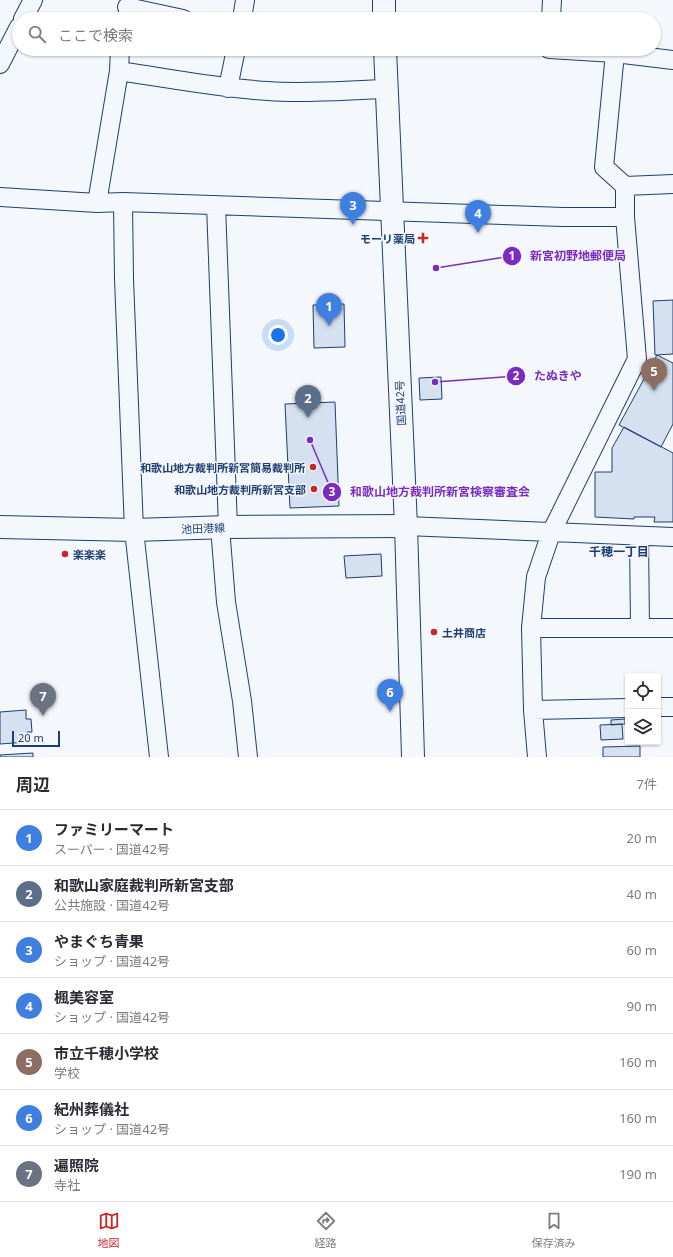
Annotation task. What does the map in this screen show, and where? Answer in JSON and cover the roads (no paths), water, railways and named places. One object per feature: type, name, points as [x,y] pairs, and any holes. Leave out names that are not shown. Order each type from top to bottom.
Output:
[{"type":"main road","points":[[384,0],[384,12]]},
{"type":"main road","name":"国道42号","points":[[385,56],[406,526],[413,757]]},
{"type":"main road","name":"池田港線","points":[[0,527],[134,530],[224,527],[406,526]]},
{"type":"street","points":[[27,12],[33,0]]},
{"type":"street","points":[[243,12],[245,0]]},
{"type":"street","points":[[551,12],[552,0]]},
{"type":"street","points":[[126,9],[143,12]]},
{"type":"street","points":[[0,64],[12,41]]},
{"type":"street","points":[[97,203],[119,71],[120,56]]},
{"type":"street","points":[[228,88],[235,56]]},
{"type":"street","points":[[615,56],[604,167],[625,186],[673,184]]},
{"type":"street","points":[[634,56],[673,60]]},
{"type":"street","points":[[119,71],[228,88],[297,92],[387,89]]},
{"type":"street","points":[[537,757],[533,710],[531,628],[536,577],[551,533],[637,359],[625,217],[625,186]]},
{"type":"street","points":[[0,197],[97,203],[123,202],[562,217],[625,217]]},
{"type":"street","points":[[123,202],[124,279],[134,530],[159,757]]},
{"type":"street","points":[[216,205],[226,602],[242,701],[248,757]]},
{"type":"street","points":[[406,526],[639,537],[673,537]]},
{"type":"street","points":[[639,537],[640,628]]},
{"type":"street","points":[[531,628],[673,628]]},
{"type":"street","points":[[661,707],[673,706]]},
{"type":"street","points":[[533,710],[625,708]]},
{"type":"place","name":"やまぐち青果","points":[[353,225]]},
{"type":"place","name":"楓美容室","points":[[478,233]]},
{"type":"place","name":"モーリ薬局","points":[[423,238]]},
{"type":"place","name":"新宮初野地郵便局","points":[[436,268]]},
{"type":"place","name":"ファミリーマート","points":[[329,326]]},
{"type":"place","name":"たぬきや","points":[[435,382]]},
{"type":"place","name":"市立千穂小学校","points":[[654,391]]},
{"type":"place","name":"和歌山家庭裁判所新宮支部","points":[[308,418]]},
{"type":"place","name":"和歌山地方裁判所新宮検察審査会","points":[[310,440]]},
{"type":"place","name":"和歌山地方裁判所新宮簡易裁判所","points":[[313,467]]},
{"type":"place","name":"和歌山地方裁判所新宮支部","points":[[314,489]]},
{"type":"place","name":"楽楽楽","points":[[65,554]]},
{"type":"place","name":"土井商店","points":[[434,632]]},
{"type":"place","name":"紀州葬儀社","points":[[390,712]]},
{"type":"place","name":"遍照院","points":[[43,716]]},
{"type":"district","name":"千穂一丁目","points":[[619,551]]}]
